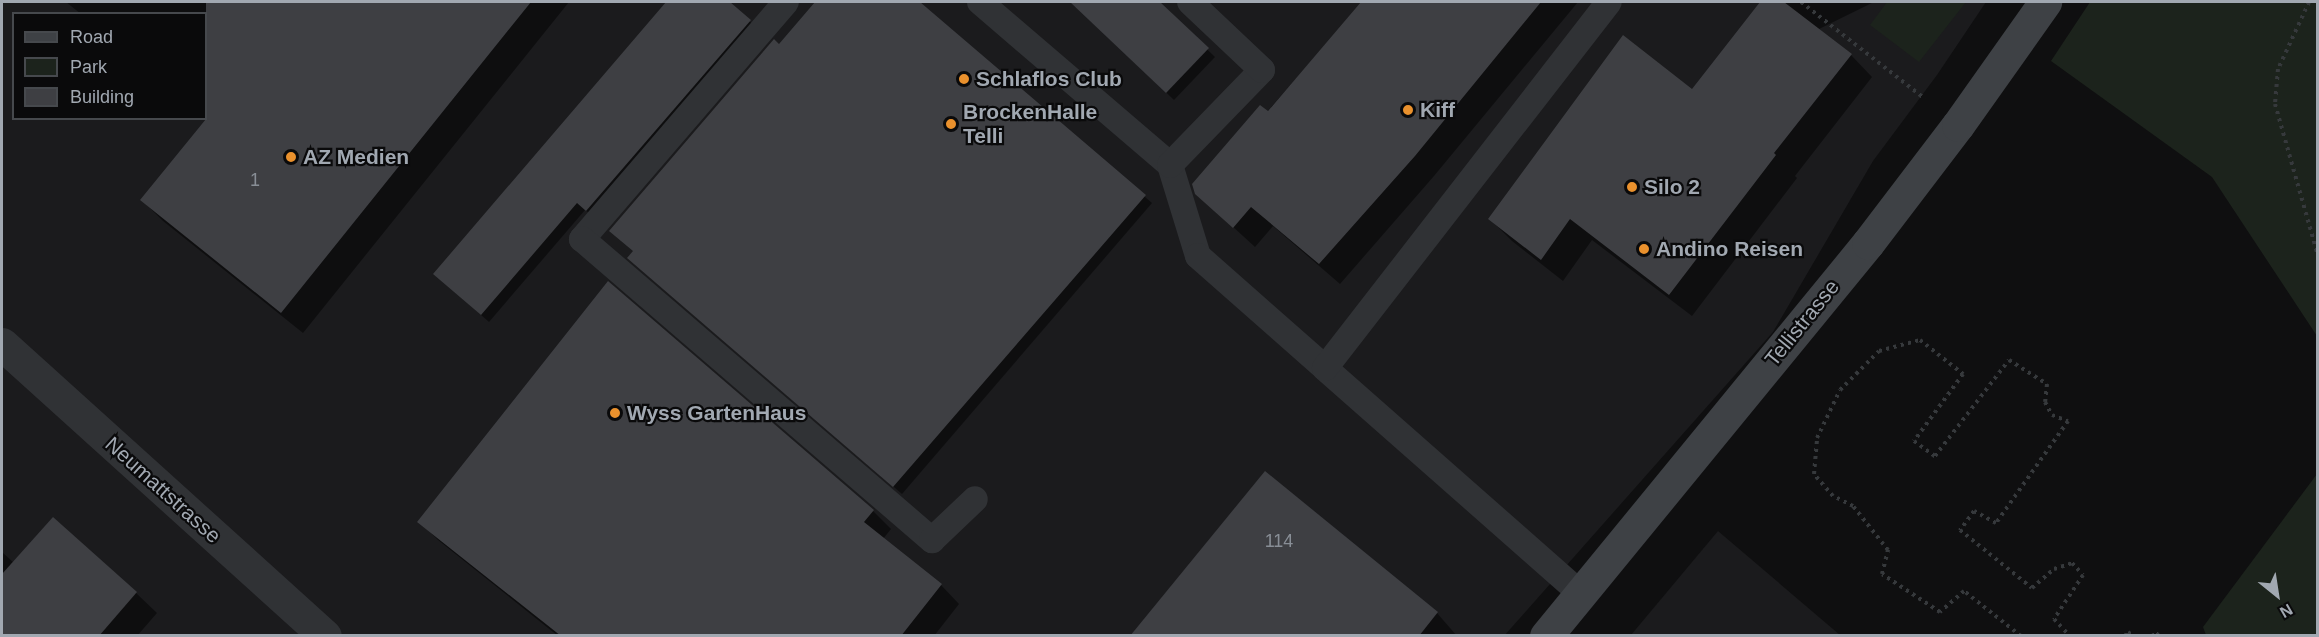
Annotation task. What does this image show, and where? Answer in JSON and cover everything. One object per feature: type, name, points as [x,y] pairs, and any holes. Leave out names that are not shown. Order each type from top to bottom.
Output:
[{"type":"main road","name":"Tellistrasse","points":[[1546,636],[1868,243],[1958,125],[2045,2]]},
{"type":"street","name":"Neumattstrasse","points":[[2,344],[325,636]]},
{"type":"lane","points":[[786,2],[582,239],[932,540],[975,499]]},
{"type":"lane","points":[[983,2],[1170,165],[1198,256],[1580,593]]},
{"type":"lane","points":[[1170,165],[1262,70],[1190,2]]},
{"type":"lane","points":[[1325,368],[1609,2]]},
{"type":"path","points":[[1802,2],[1958,125]]},
{"type":"path","points":[[2309,2],[2278,69],[2275,104],[2318,256]]},
{"type":"path","points":[[2021,636],[1964,591],[1940,612],[1882,574],[1888,550],[1853,506],[1833,496],[1814,474],[1817,438],[1840,390],[1879,351],[1920,340],[1963,374],[1914,441],[1935,456],[2008,360],[2047,384],[2045,402],[2052,415],[2068,421],[1996,523],[1974,511],[1960,530],[2032,588],[2054,569],[2072,563],[2083,575],[2054,620],[2070,636]]},
{"type":"path","points":[[2125,636],[2128,632],[2133,636]]},
{"type":"path","points":[[2152,636],[2156,633],[2159,636]]},
{"type":"shaded area","points":[[2,2],[1986,2],[1937,75],[1873,161],[1773,332],[1504,636],[2,635]]},
{"type":"shaded area","points":[[1718,531],[1840,635],[1631,635]]},
{"type":"green space","points":[[1887,2],[1966,2],[1919,62],[1870,25]]},
{"type":"green space","points":[[2090,2],[2317,2],[2317,336],[2212,177],[2051,61]]},
{"type":"green space","points":[[2317,474],[2317,635],[2206,635],[2203,627]]},
{"type":"building","name":"AZ Medien","points":[[206,2],[531,2],[281,313],[140,200],[207,120]]},
{"type":"building","points":[[666,2],[730,2],[751,20],[586,211],[577,203],[481,315],[433,274]]},
{"type":"building","points":[[815,2],[920,2],[1146,195],[893,487],[627,258],[633,251],[609,231],[774,39],[779,44]]},
{"type":"building","points":[[1070,2],[1160,2],[1209,48],[1166,93]]},
{"type":"building","points":[[1361,2],[1541,2],[1415,156],[1319,264],[1251,207],[1233,228],[1195,194],[1192,184],[1260,105],[1268,111]]},
{"type":"building","name":"Silo 2","points":[[1760,2],[1784,2],[1852,54],[1774,153],[1776,155],[1669,295],[1570,219],[1541,260],[1488,219],[1623,35],[1692,89]]},
{"type":"building","name":"Wyss GartenHaus","points":[[608,281],[874,510],[864,522],[942,584],[901,636],[561,636],[417,522]]},
{"type":"building","points":[[1265,471],[1438,612],[1419,636],[1130,636]]},
{"type":"building","points":[[53,517],[137,592],[99,636],[2,636],[2,574]]},
{"type":"place","name":"Schlaflos Club","points":[[964,79]]},
{"type":"place","name":"Kiff","points":[[1408,110]]},
{"type":"place","name":"BrockenHalle Telli","points":[[951,124]]},
{"type":"place","name":"AZ Medien","points":[[291,157]]},
{"type":"place","name":"Silo 2","points":[[1632,187]]},
{"type":"place","name":"Andino Reisen","points":[[1644,249]]},
{"type":"place","name":"Wyss GartenHaus","points":[[615,413]]}]
